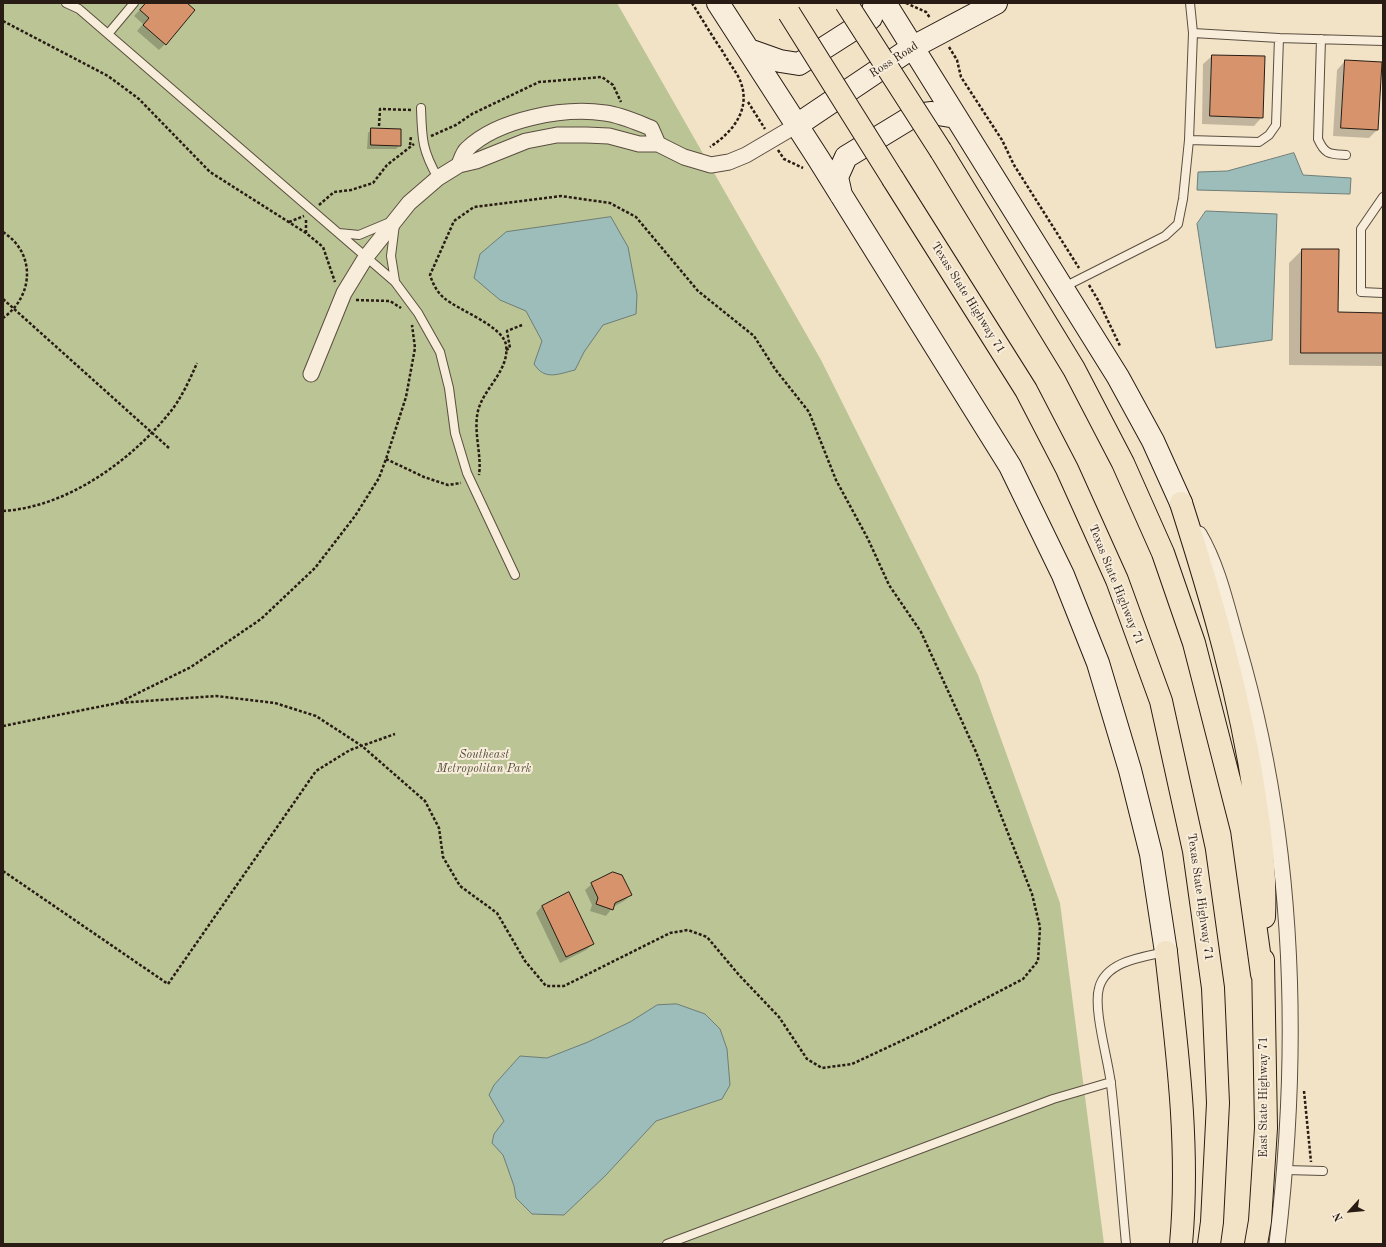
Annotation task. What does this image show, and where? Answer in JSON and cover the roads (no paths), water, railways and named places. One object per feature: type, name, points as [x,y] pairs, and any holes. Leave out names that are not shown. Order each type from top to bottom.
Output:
[{"type":"highway","points":[[846,3],[941,151],[1074,369],[1123,463],[1163,553],[1194,643],[1242,830],[1262,974]]},
{"type":"highway","name":"Texas State Highway 71","points":[[786,8],[1026,390],[1068,469],[1117,580],[1161,701],[1194,851],[1213,988],[1218,1103],[1212,1222],[1209,1244]]},
{"type":"highway","points":[[1181,503],[1210,594],[1230,670],[1248,751],[1259,822],[1265,886],[1262,974]]},
{"type":"highway","points":[[1166,952],[1184,1128],[1184,1211],[1182,1244]]},
{"type":"highway","name":"East State Highway 71","points":[[1256,1244],[1260,1221],[1266,1128],[1262,974]]},
{"type":"street","points":[[718,3],[797,125],[1010,466],[1063,575],[1098,663],[1130,770],[1152,854],[1166,952]]},
{"type":"street","points":[[749,50],[780,61],[799,64],[871,18],[875,3]]},
{"type":"street","points":[[884,3],[913,47],[1118,377],[1153,441],[1181,503],[1203,541],[1218,576],[1250,687],[1266,764],[1279,839],[1290,954],[1291,1068],[1286,1170],[1277,1244]]},
{"type":"street","name":"Ross Road","points":[[797,125],[913,47],[996,3]]},
{"type":"street","points":[[459,165],[466,149],[495,131],[514,123],[552,114],[588,111],[606,113],[628,119],[651,128],[658,144]]},
{"type":"street","points":[[841,196],[837,177],[846,157],[915,115],[932,113],[956,117]]},
{"type":"street","points":[[552,114],[552,128],[557,135]]},
{"type":"street","points":[[311,374],[344,293],[366,257],[409,203],[438,178],[459,165],[476,161],[526,142],[557,135],[609,136],[639,144],[658,144],[684,157],[711,165],[729,162],[746,155],[797,125]]},
{"type":"lane","points":[[66,3],[79,9],[396,282],[418,313],[440,352],[449,388],[455,433],[472,482],[515,575]]},
{"type":"lane","points":[[108,34],[134,3]]},
{"type":"lane","points":[[1062,288],[1165,236],[1178,224],[1183,199],[1189,140],[1193,33],[1190,3]]},
{"type":"lane","points":[[1193,33],[1279,38],[1383,41]]},
{"type":"lane","points":[[1189,140],[1259,142],[1269,135],[1276,125],[1279,38]]},
{"type":"lane","points":[[1320,39],[1318,139],[1322,148],[1328,153],[1346,155]]},
{"type":"lane","points":[[421,108],[422,140],[427,158],[438,178]]},
{"type":"lane","points":[[1383,197],[1361,229],[1361,292],[1383,293]]},
{"type":"lane","points":[[339,233],[359,234],[396,219],[391,256],[396,282]]},
{"type":"lane","points":[[1126,1244],[1111,1082],[1098,1004],[1099,987],[1106,975],[1115,967],[1132,960],[1166,952]]},
{"type":"lane","points":[[667,1244],[1053,1099],[1111,1082]]},
{"type":"lane","points":[[1286,1170],[1323,1171]]},
{"type":"water","points":[[1294,153],[1303,175],[1351,178],[1350,194],[1197,190],[1198,172],[1227,171]]},
{"type":"water","points":[[1206,211],[1277,214],[1272,340],[1216,348],[1197,224]]},
{"type":"water","points":[[611,217],[628,247],[637,295],[636,314],[603,325],[584,352],[575,370],[552,375],[543,373],[534,364],[542,341],[526,311],[500,300],[474,278],[480,254],[506,232]]},
{"type":"water","points":[[677,1004],[705,1014],[720,1029],[727,1049],[730,1085],[722,1099],[656,1121],[606,1175],[564,1215],[532,1214],[516,1198],[514,1186],[503,1155],[492,1143],[494,1134],[504,1121],[489,1095],[494,1085],[520,1056],[547,1058],[588,1042],[630,1022],[657,1005]]},
{"type":"park label","name":"Southeast Metropolitan Park","points":[[484,762]]}]
